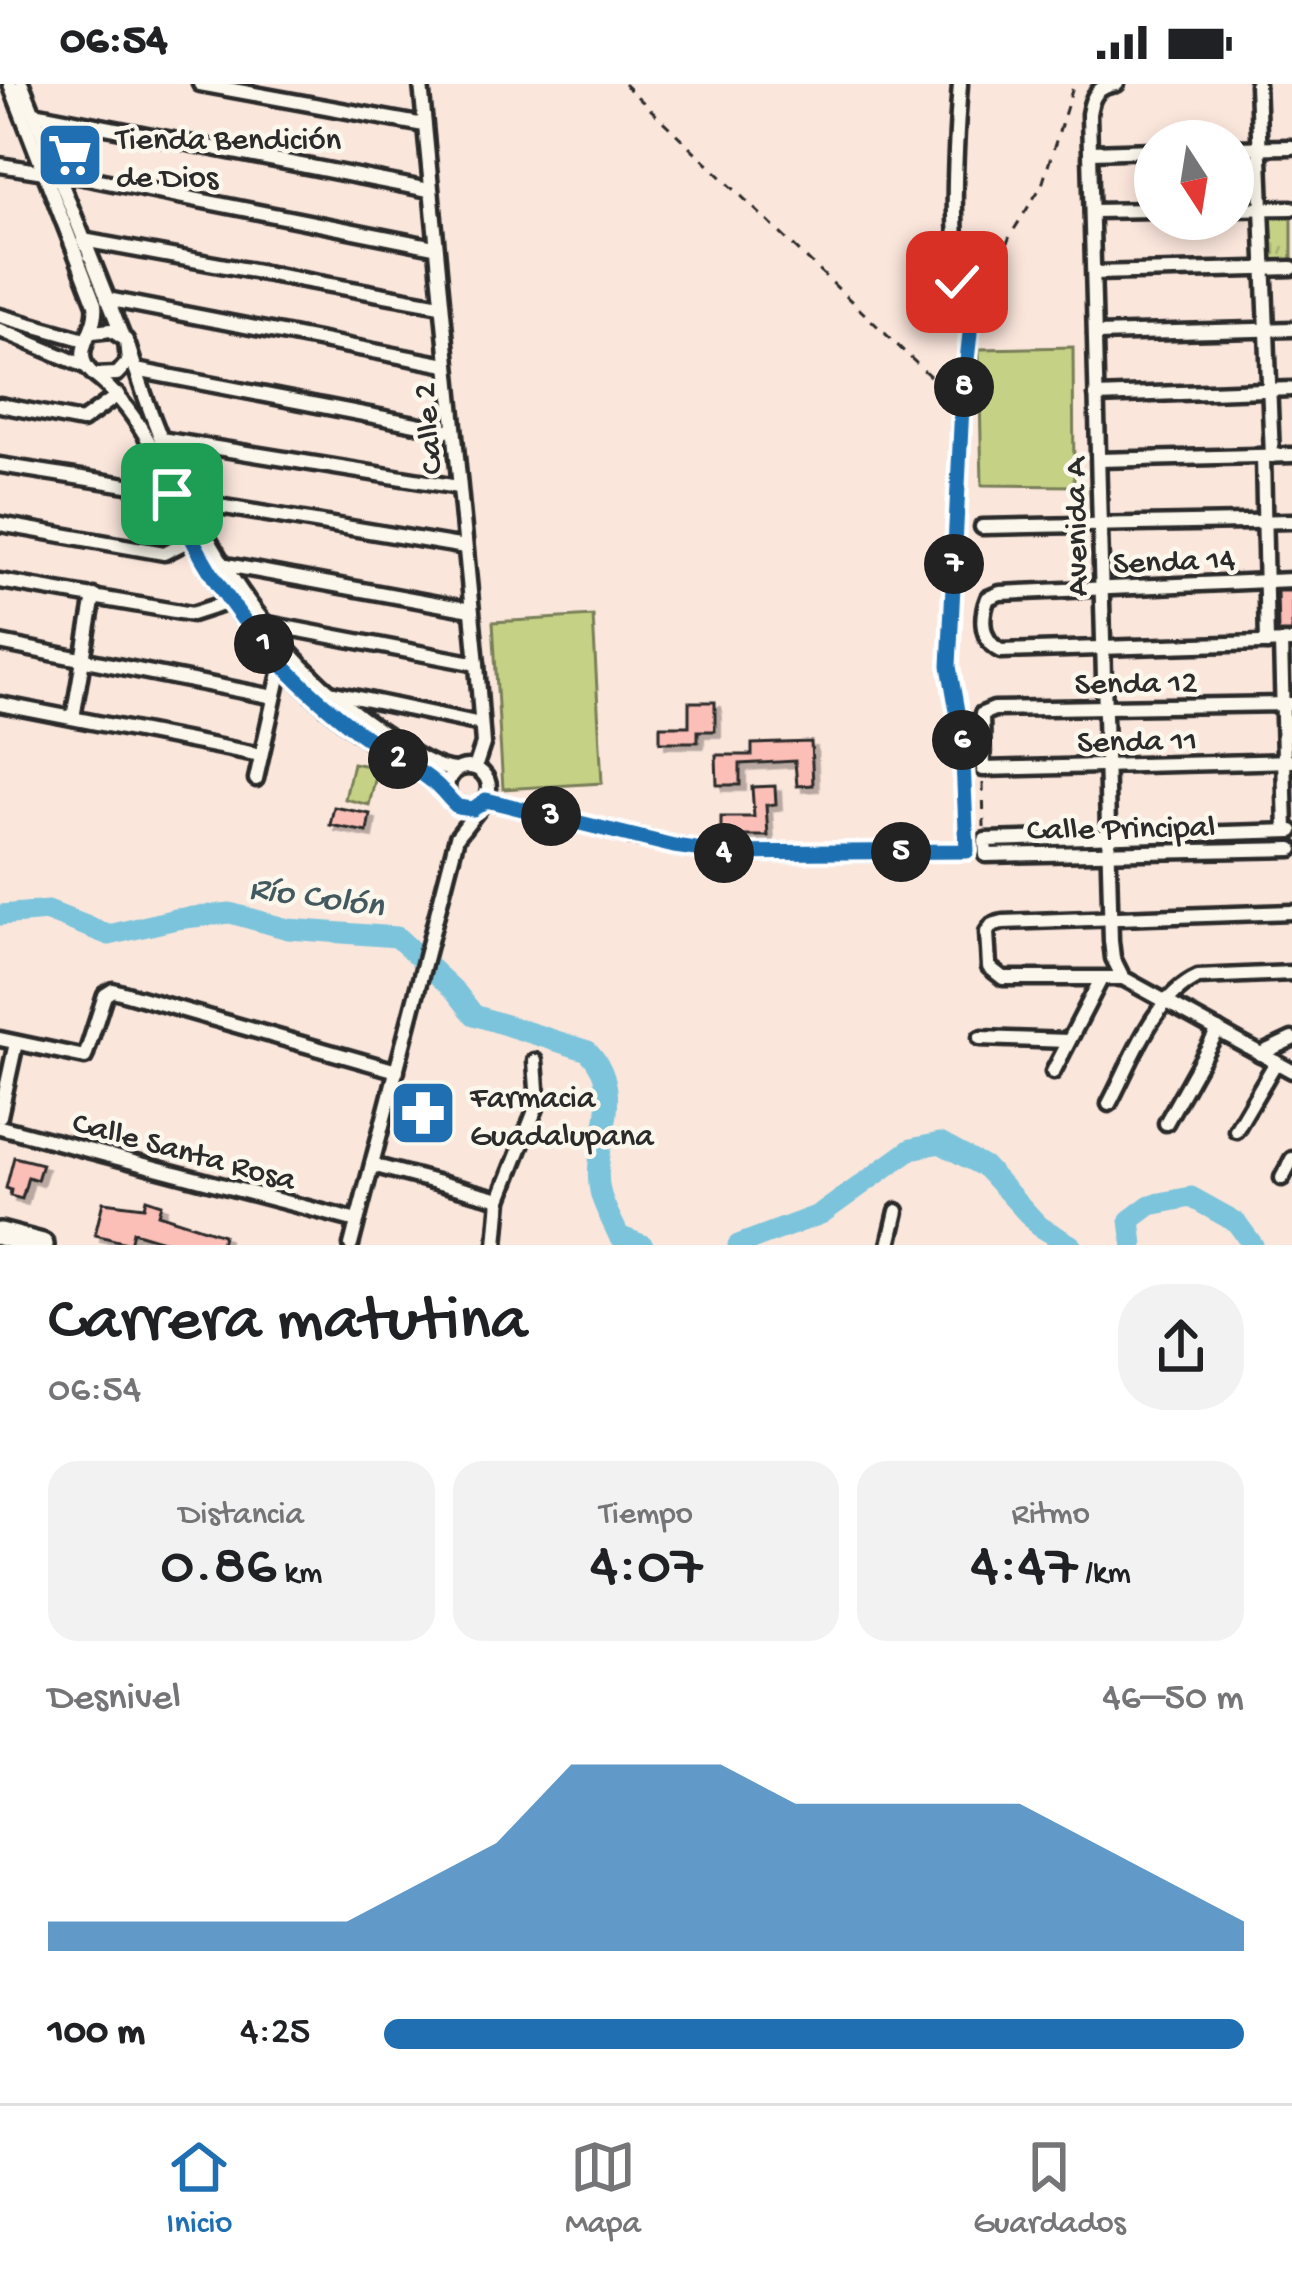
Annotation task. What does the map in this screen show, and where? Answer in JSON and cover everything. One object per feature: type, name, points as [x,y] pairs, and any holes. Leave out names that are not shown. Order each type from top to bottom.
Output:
[{"type":"highway","points":[[0,1234],[42,1245]]},
{"type":"street","points":[[10,84],[83,240],[160,439],[221,564],[262,622],[329,692],[395,742],[446,770],[476,768],[487,778],[483,803],[457,837],[357,1221],[356,1244]]},
{"type":"street","points":[[22,84],[95,304],[81,353],[90,370],[118,395],[143,429],[192,539],[230,602],[282,664],[357,732],[465,810],[483,803],[724,853],[909,852]]},
{"type":"street","points":[[200,84],[424,125]]},
{"type":"street","name":"Calle 2","points":[[422,84],[482,724],[483,744],[476,768]]},
{"type":"street","points":[[960,84],[957,282],[970,333]]},
{"type":"street","name":"Avenida A","points":[[1115,84],[1102,86],[1090,105],[1105,765],[1113,958],[1123,978]]},
{"type":"street","points":[[1257,84],[1263,268],[1268,280],[1270,330],[1265,581],[1288,704],[1289,831]]},
{"type":"street","points":[[0,103],[20,107]]},
{"type":"street","points":[[34,113],[429,190]]},
{"type":"street","points":[[1254,148],[1292,147]]},
{"type":"street","points":[[1091,152],[1134,151]]},
{"type":"street","points":[[0,165],[434,247]]},
{"type":"street","points":[[1254,208],[1292,208]]},
{"type":"street","points":[[1093,212],[1134,211]]},
{"type":"street","points":[[83,240],[440,305]]},
{"type":"street","points":[[1094,273],[1292,268]]},
{"type":"street","points":[[107,299],[446,365]]},
{"type":"street","points":[[0,316],[89,336],[105,329],[125,341]]},
{"type":"street","points":[[1095,334],[1292,329]]},
{"type":"street","points":[[0,330],[109,377],[124,369],[125,341]]},
{"type":"street","points":[[136,370],[452,431]]},
{"type":"street","points":[[1096,396],[1292,389]]},
{"type":"street","points":[[0,405],[82,421],[118,395]]},
{"type":"street","points":[[160,439],[458,487]]},
{"type":"street","points":[[1099,460],[1292,455]]},
{"type":"street","points":[[0,465],[133,487],[162,468]]},
{"type":"street","points":[[189,501],[465,547]]},
{"type":"street","points":[[982,527],[1292,521]]},
{"type":"street","points":[[0,524],[164,553],[192,539]]},
{"type":"street","points":[[221,564],[472,610]]},
{"type":"street","points":[[0,580],[192,614],[230,602]]},
{"type":"street","name":"Senda 14","points":[[1102,648],[1001,651],[990,646],[985,636],[984,608],[988,598],[1000,593],[1292,580]]},
{"type":"street","points":[[73,718],[94,596]]},
{"type":"street","points":[[262,622],[477,664]]},
{"type":"street","points":[[1102,648],[1280,643]]},
{"type":"street","points":[[0,644],[274,697]]},
{"type":"street","points":[[256,779],[282,664]]},
{"type":"street","points":[[329,692],[482,724]]},
{"type":"street","points":[[0,704],[261,755]]},
{"type":"street","name":"Senda 12","points":[[982,769],[979,724],[982,714],[994,709],[1288,704]]},
{"type":"street","name":"Senda 11","points":[[982,769],[1288,761]]},
{"type":"street","points":[[456,770],[448,781],[457,837]]},
{"type":"street","name":"Calle Principal","points":[[1289,831],[985,840],[986,855],[1292,849]]},
{"type":"street","points":[[1292,912],[992,925],[987,932],[989,967],[994,975],[1123,978],[1292,1071]]},
{"type":"street","points":[[1108,1104],[1175,991],[1198,977],[1292,974]]},
{"type":"street","points":[[1053,1072],[1101,979]]},
{"type":"street","points":[[0,1039],[85,1057],[105,995],[113,990],[397,1071]]},
{"type":"street","points":[[1166,1123],[1218,1030]]},
{"type":"street","points":[[980,1038],[1067,1041]]},
{"type":"street","points":[[1260,1054],[1292,1039]]},
{"type":"street","points":[[0,1116],[16,1043]]},
{"type":"street","points":[[496,1245],[500,1199],[538,1103],[535,1061]]},
{"type":"street","points":[[1236,1130],[1276,1062]]},
{"type":"street","name":"Calle Santa Rosa","points":[[0,1127],[357,1221]]},
{"type":"street","points":[[1282,1178],[1292,1159]]},
{"type":"street","points":[[372,1165],[500,1199]]},
{"type":"street","points":[[889,1245],[897,1211]]},
{"type":"path","points":[[624,84],[962,406]]},
{"type":"path","points":[[909,852],[967,851],[962,739],[949,666],[970,333],[1010,236],[1042,184],[1074,84]]},
{"type":"path","points":[[982,769],[985,840]]},
{"type":"green space","points":[[1292,212],[1292,263],[1273,263],[1271,213]]},
{"type":"green space","points":[[1073,347],[1074,486],[982,485],[979,349]]},
{"type":"green space","points":[[593,616],[602,783],[503,789],[493,622]]},
{"type":"green space","points":[[353,763],[378,768],[369,805],[345,799]]},
{"type":"building","points":[[1277,591],[1292,591],[1292,632],[1278,632]]},
{"type":"building","points":[[689,702],[715,702],[715,731],[698,731],[698,742],[660,742],[660,726],[689,726]]},
{"type":"building","points":[[811,742],[813,785],[797,786],[795,761],[740,764],[740,785],[717,785],[716,755],[752,755],[752,744]]},
{"type":"building","points":[[775,786],[776,804],[766,805],[768,836],[721,836],[721,817],[754,817],[752,787]]},
{"type":"building","points":[[334,807],[370,814],[367,832],[330,825]]},
{"type":"building","name":"Farmacia Guadalupana","points":[[407,1100],[443,1110],[439,1126],[403,1116]]},
{"type":"building","points":[[14,1157],[42,1164],[37,1180],[28,1177],[22,1199],[10,1196],[6,1188]]},
{"type":"building","points":[[146,1199],[161,1204],[158,1214],[223,1235],[221,1245],[166,1245],[133,1232],[130,1244],[95,1235],[103,1202],[144,1207]]},
{"type":"waterway","name":"Río Colón","points":[[0,915],[48,911],[109,935],[176,919],[230,913],[288,929],[397,937],[474,1015],[588,1051],[600,1068],[608,1103],[598,1174],[601,1197],[619,1236],[643,1245]]},
{"type":"waterway","name":"Río Colón","points":[[738,1245],[821,1214],[911,1149],[940,1143],[986,1168],[1039,1226],[1071,1245]]},
{"type":"waterway","name":"Río Colón","points":[[1133,1245],[1130,1220],[1150,1205],[1191,1197],[1236,1222],[1253,1245]]},
{"type":"place","name":"Tienda Bendición de Dios","points":[[70,155]]},
{"type":"place","name":"Farmacia Guadalupana","points":[[423,1113]]},
{"type":"route","points":[[172,494],[215,579],[266,647],[357,732],[433,782],[458,807],[473,809],[486,800],[674,846],[724,853],[967,851],[962,739],[949,666],[970,333],[957,282]]}]
